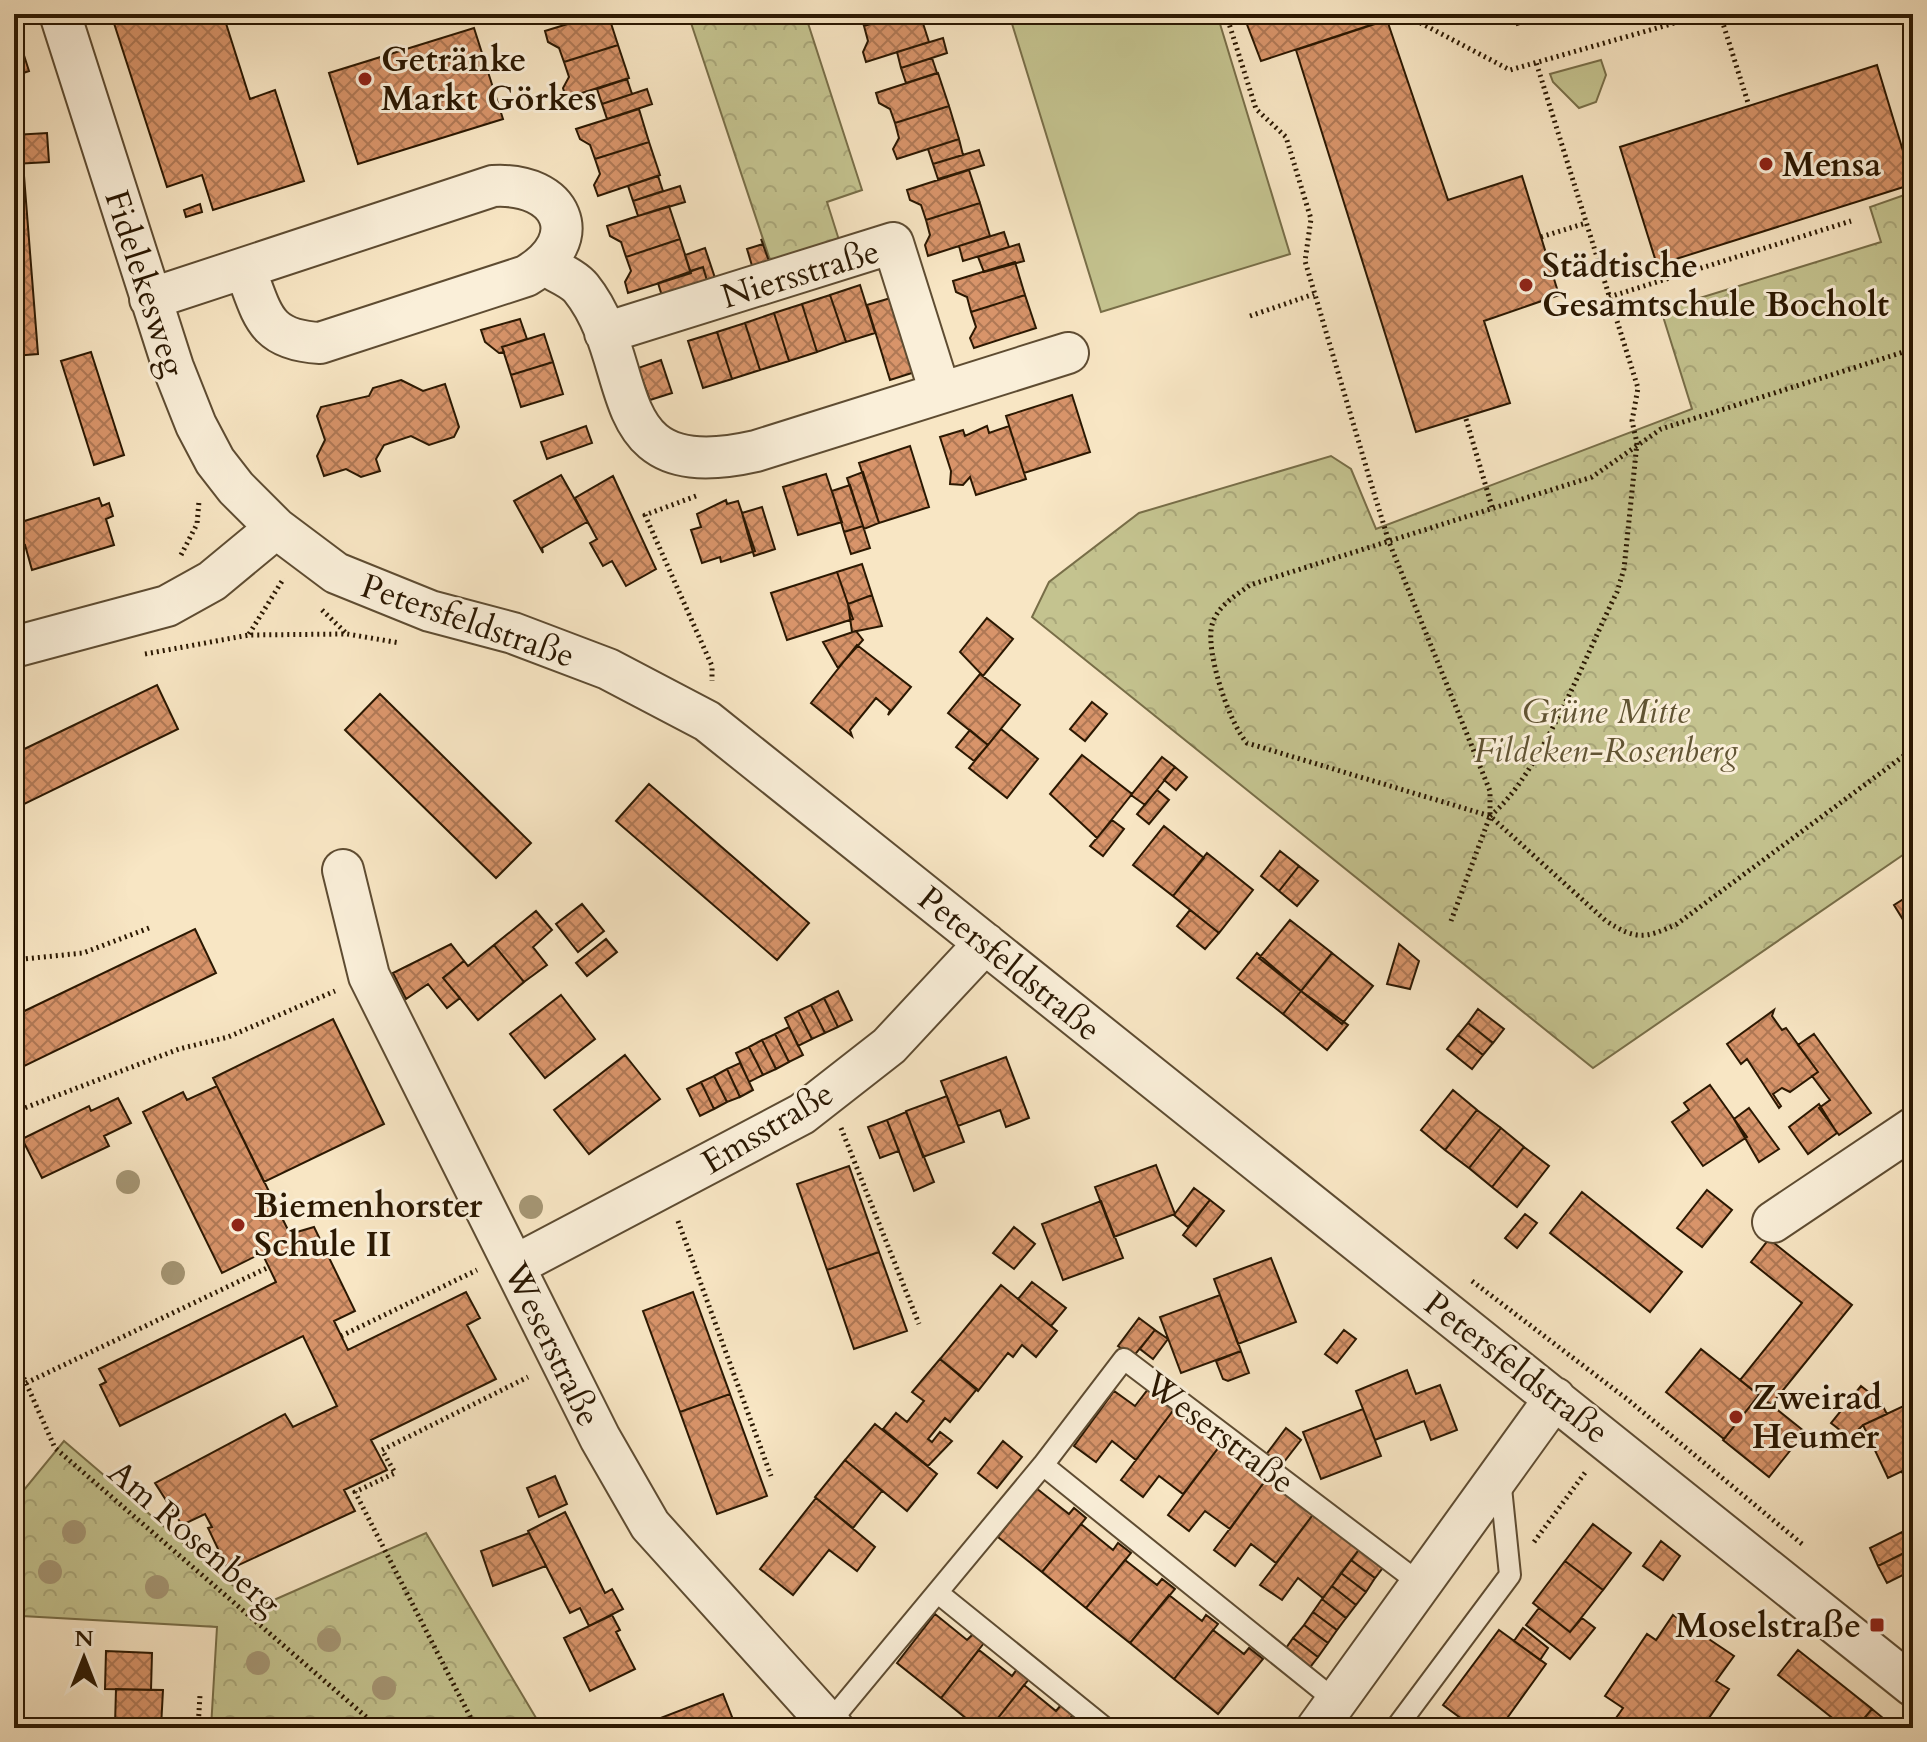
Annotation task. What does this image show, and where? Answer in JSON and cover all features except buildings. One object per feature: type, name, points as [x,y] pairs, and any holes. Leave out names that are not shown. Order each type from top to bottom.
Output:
[{"type":"street","name":"Fidelekesweg","points":[[60,14],[150,299],[196,425],[215,461],[276,528]]},
{"type":"street","points":[[150,299],[493,186],[514,184],[536,190],[550,200],[559,217],[561,235],[545,265],[526,276],[320,343],[293,342],[276,332],[261,315],[245,269]]},
{"type":"street","name":"Niersstraße","points":[[605,333],[893,243],[940,392]]},
{"type":"street","points":[[545,265],[580,287],[605,333],[627,407],[641,429],[661,445],[709,458],[756,451],[1068,353]]},
{"type":"street","points":[[14,647],[167,606],[212,581],[276,528]]},
{"type":"street","name":"Petersfeldstraße","points":[[276,528],[336,573],[430,611],[513,633],[608,669],[707,721],[1913,1686]]},
{"type":"street","name":"Weserstraße","points":[[343,870],[369,976],[561,1360],[650,1525],[830,1726]]},
{"type":"street","name":"Emsstraße","points":[[512,1260],[665,1186],[802,1114],[889,1046],[985,943]]},
{"type":"street","points":[[1773,1222],[1913,1128]]},
{"type":"street","points":[[1327,1715],[1555,1398]]},
{"type":"lane","name":"Weserstraße","points":[[830,1726],[1043,1465],[1124,1359],[1422,1585]]},
{"type":"lane","points":[[1043,1465],[1327,1715]]},
{"type":"lane","points":[[1396,1728],[1510,1575],[1499,1476]]},
{"type":"lane","points":[[938,1593],[1105,1728]]},
{"type":"path","points":[[1226,14],[1256,109],[1286,137],[1311,219],[1305,261],[1389,542],[1490,791],[1490,816],[1451,921]]},
{"type":"path","points":[[1414,14],[1415,20],[1510,70],[1706,14]]},
{"type":"path","points":[[1685,14],[1693,18]]},
{"type":"path","points":[[1720,14],[1749,106]]},
{"type":"path","points":[[1490,816],[1507,803],[1528,774],[1617,592],[1624,569],[1637,443],[1632,421],[1638,388],[1536,62]]},
{"type":"path","points":[[1609,297],[1851,221]]},
{"type":"path","points":[[1541,237],[1586,223]]},
{"type":"path","points":[[1250,316],[1314,294]]},
{"type":"path","points":[[1913,349],[1661,429],[1592,477],[1250,585],[1226,601],[1212,624],[1210,648],[1237,732],[1247,743],[1490,816],[1606,921],[1628,935],[1651,936],[1677,924],[1913,749]]},
{"type":"path","points":[[1466,419],[1492,507]]},
{"type":"path","points":[[707,721],[713,687],[712,666],[645,515],[705,493],[709,458]]},
{"type":"path","points":[[178,561],[197,524],[199,500],[192,489]]},
{"type":"path","points":[[249,635],[347,634],[404,643]]},
{"type":"path","points":[[14,960],[83,953],[149,928]]},
{"type":"path","points":[[14,1112],[179,1049],[228,1037],[369,976]]},
{"type":"path","points":[[828,1094],[919,1324]]},
{"type":"path","points":[[665,1186],[771,1476]]},
{"type":"path","points":[[341,1336],[512,1260]]},
{"type":"path","points":[[26,1383],[269,1267]]},
{"type":"path","name":"Am Rosenberg","points":[[14,1356],[55,1448],[379,1728]]},
{"type":"path","points":[[476,1728],[355,1492],[395,1473],[382,1450],[561,1360]]},
{"type":"path","points":[[1581,1464],[1598,1480]]},
{"type":"path","points":[[1510,1575],[1587,1470]]},
{"type":"path","points":[[198,1728],[200,1695]]},
{"type":"green space","points":[[708,14],[805,14],[862,190],[827,202],[839,240],[771,263],[690,20]]},
{"type":"green space","points":[[1009,14],[1217,14],[1290,254],[1101,312]]},
{"type":"green space","points":[[1601,60],[1606,75],[1596,102],[1579,108],[1553,82],[1550,74]]},
{"type":"green space","name":"Grüne Mitte Fildeken-Rosenberg","points":[[1913,192],[1913,848],[1593,1068],[1032,617],[1049,582],[1139,513],[1331,456],[1351,469],[1376,529],[1692,409],[1661,310],[1881,242],[1870,207]]},
{"type":"green space","points":[[64,1441],[258,1607],[426,1533],[542,1728],[359,1728],[349,1719],[304,1728],[211,1728],[217,1627],[22,1616],[14,1596],[14,1502]]},
{"type":"place","name":"Getränke Markt Görkes","points":[[365,79]]},
{"type":"place","name":"Mensa","points":[[1766,164]]},
{"type":"place","name":"Städtische Gesamtschule Bocholt","points":[[1526,285]]},
{"type":"place","name":"Biemenhorster Schule II","points":[[238,1225]]},
{"type":"place","name":"Zweirad Heumer","points":[[1736,1417]]},
{"type":"place","name":"Moselstraße","points":[[1877,1625]]}]
